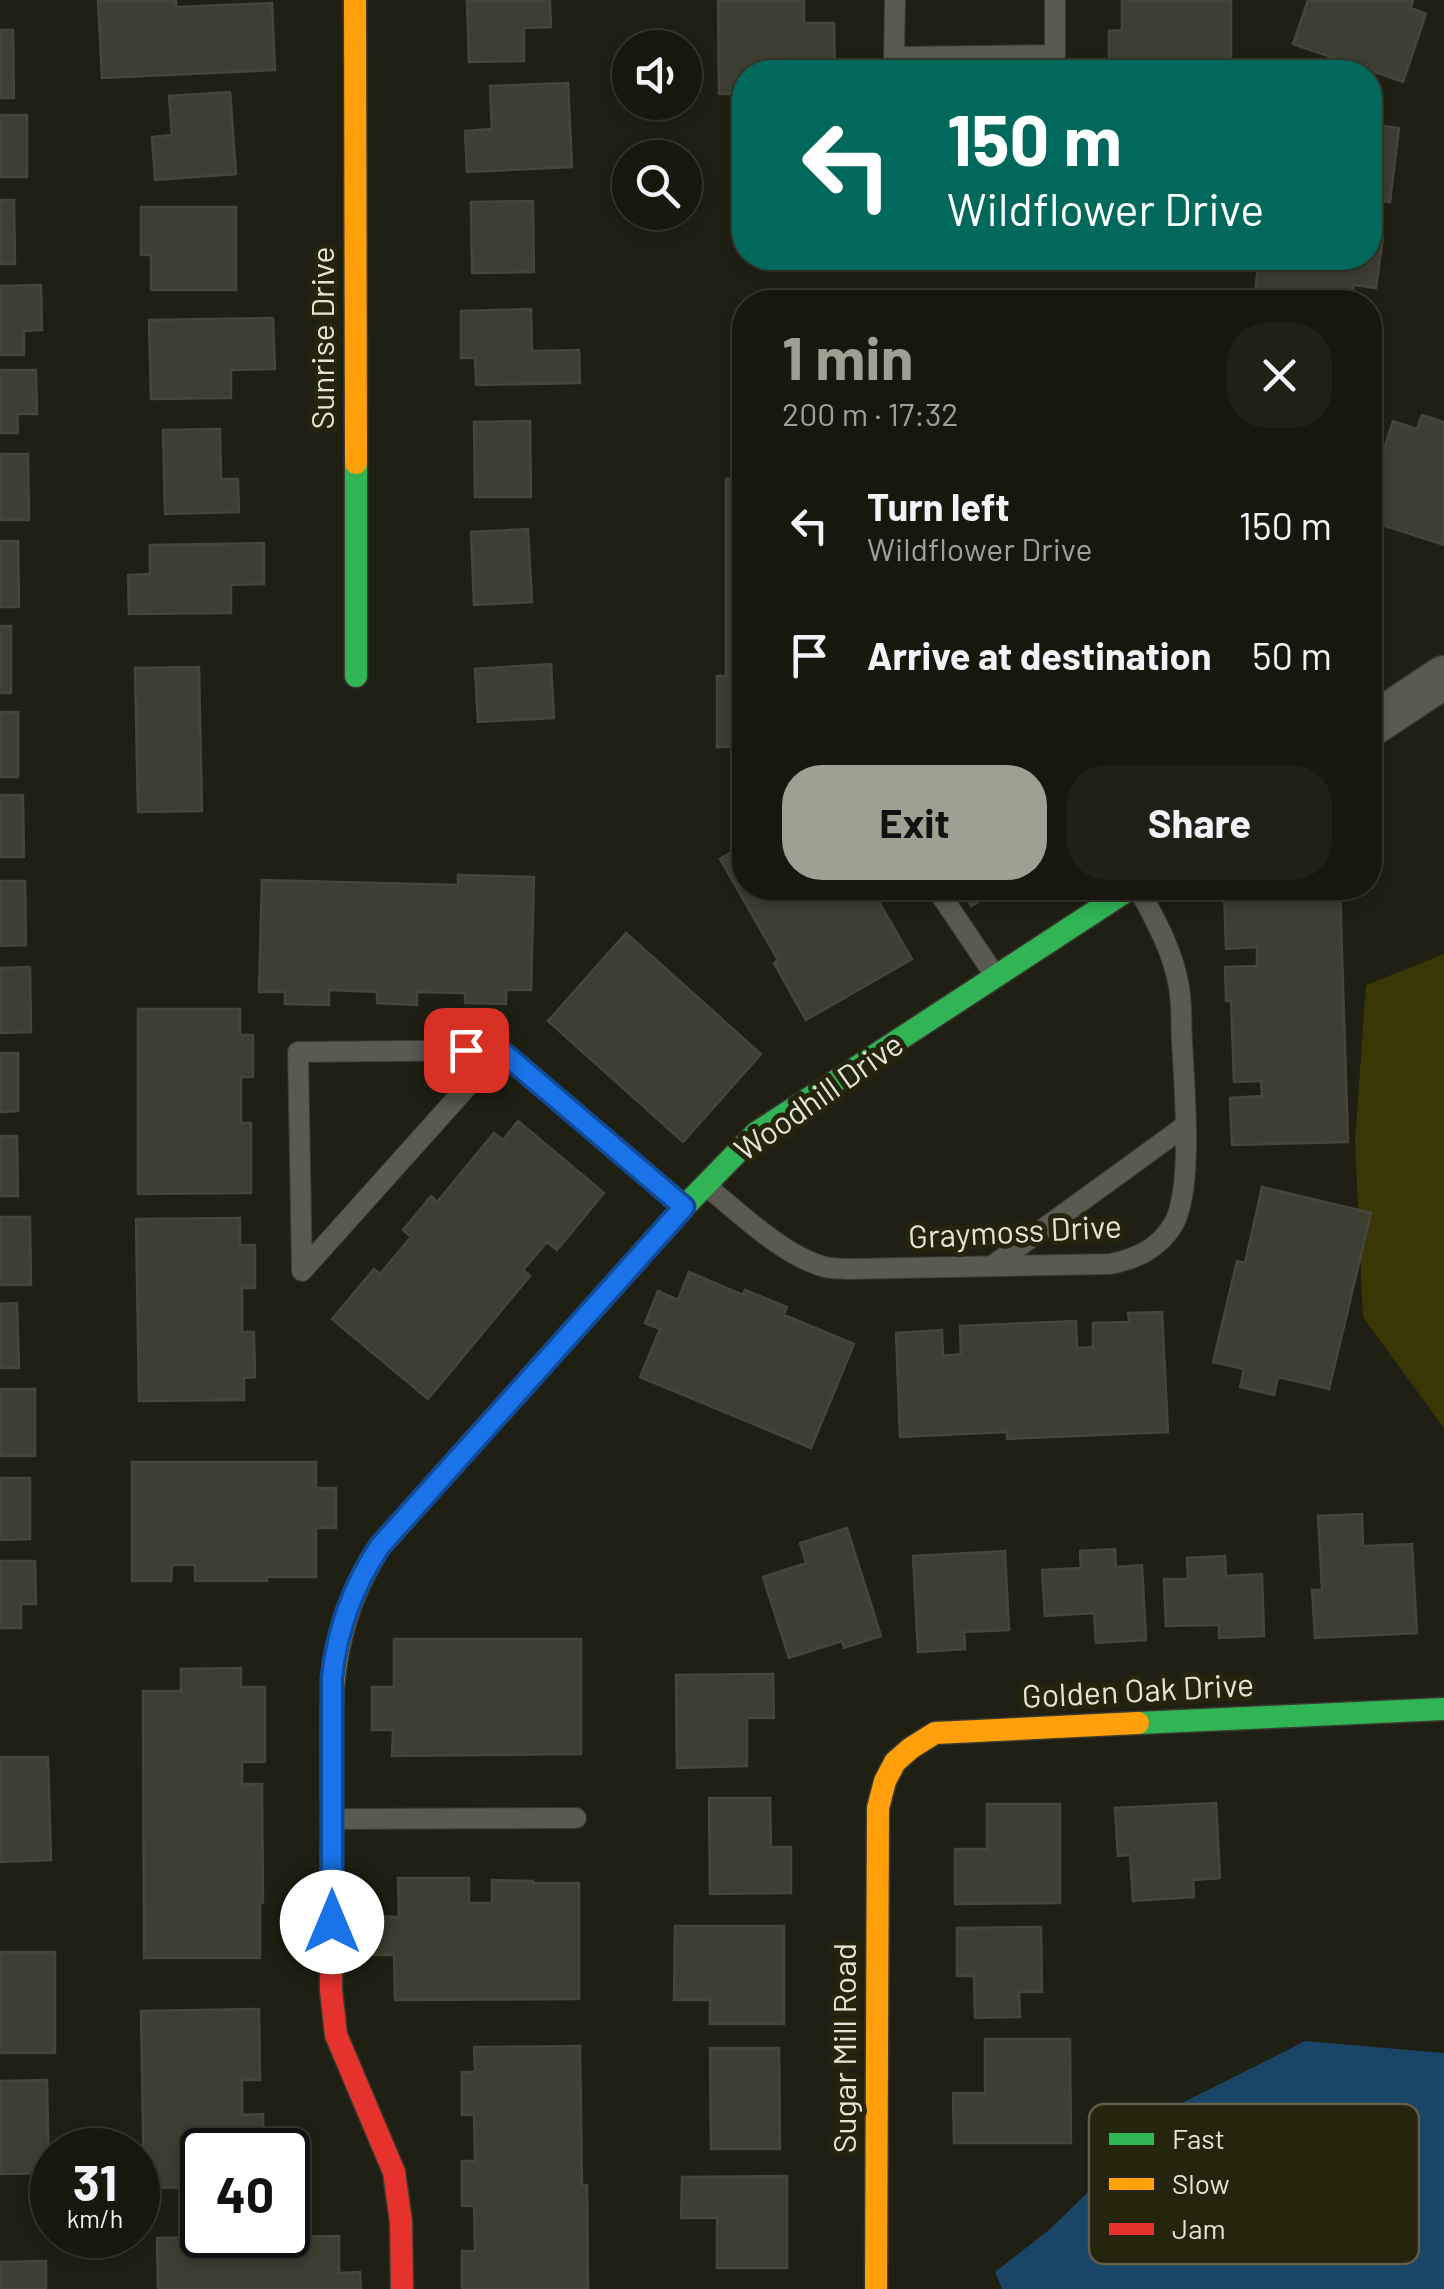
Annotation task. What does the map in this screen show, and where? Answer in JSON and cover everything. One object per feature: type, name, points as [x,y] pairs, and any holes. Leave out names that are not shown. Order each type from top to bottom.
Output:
[{"type":"street","name":"Sunrise Drive","points":[[355,0],[356,676]]},
{"type":"street","points":[[1382,718],[1444,677]]},
{"type":"street","name":"Woodhill Drive","points":[[402,2289],[401,2222],[394,2172],[336,2035],[331,1990],[332,1678],[342,1623],[366,1566],[684,1207],[756,1133],[1116,900]]},
{"type":"street","name":"Golden Oak Drive","points":[[878,1808],[883,1779],[897,1758],[935,1733],[1444,1709]]},
{"type":"street","name":"Sugar Mill Road","points":[[876,2289],[878,1808]]},
{"type":"lane","points":[[895,0],[894,56],[1055,55],[1055,0]]},
{"type":"lane","points":[[944,900],[996,978]]},
{"type":"lane","name":"Graymoss Drive","points":[[705,1184],[777,1242],[826,1267],[1110,1264],[1134,1259],[1157,1245],[1174,1223],[1182,1196],[1185,1126],[1179,986],[1164,936],[1142,900]]},
{"type":"lane","points":[[500,1050],[302,1271],[298,1052],[500,1050],[684,1207]]},
{"type":"lane","points":[[992,1266],[1185,1126]]},
{"type":"lane","points":[[332,1819],[576,1818]]},
{"type":"shaded area","points":[[1444,954],[1444,1428],[1363,1317],[1355,1142],[1366,985]]},
{"type":"water","points":[[1305,2041],[1444,2053],[1444,2289],[1002,2289],[995,2272],[1049,2230],[1089,2191],[1089,2264],[1419,2264],[1419,2104],[1180,2104]]},
{"type":"building","points":[[98,0],[176,0],[176,7],[272,3],[275,70],[102,78]]},
{"type":"building","points":[[467,0],[550,0],[551,27],[524,28],[524,61],[469,62]]},
{"type":"building","points":[[718,0],[804,0],[804,23],[834,23],[835,60],[732,60],[732,94],[719,94]]},
{"type":"building","points":[[1122,0],[1231,0],[1231,60],[1109,60],[1109,31],[1122,30]]},
{"type":"building","points":[[1308,0],[1413,0],[1411,8],[1426,14],[1403,82],[1382,75],[1382,60],[1339,60],[1293,44]]},
{"type":"building","points":[[0,30],[13,30],[14,98],[0,98]]},
{"type":"building","points":[[568,83],[572,167],[467,172],[465,131],[492,129],[490,86]]},
{"type":"building","points":[[230,92],[236,174],[155,180],[152,137],[172,135],[169,96]]},
{"type":"building","points":[[0,115],[27,115],[27,177],[0,177]]},
{"type":"building","points":[[1382,126],[1399,128],[1390,202],[1382,201]]},
{"type":"building","points":[[0,200],[14,200],[15,264],[0,264]]},
{"type":"building","points":[[533,201],[534,272],[472,273],[471,202]]},
{"type":"building","points":[[141,207],[236,207],[236,290],[151,290],[151,255],[141,255]]},
{"type":"building","points":[[1258,270],[1378,270],[1376,288],[1354,285],[1353,290],[1255,290]]},
{"type":"building","points":[[41,285],[42,330],[24,331],[24,355],[0,355],[0,286]]},
{"type":"building","points":[[531,309],[532,351],[579,350],[580,383],[476,385],[475,358],[461,358],[461,311]]},
{"type":"building","points":[[273,318],[275,369],[231,370],[231,398],[151,399],[149,320]]},
{"type":"building","points":[[0,370],[36,370],[37,414],[17,414],[18,433],[0,433]]},
{"type":"building","points":[[1422,415],[1444,422],[1444,545],[1382,525],[1382,455],[1393,421],[1417,429]]},
{"type":"building","points":[[530,421],[531,497],[475,497],[474,422]]},
{"type":"building","points":[[220,429],[221,479],[238,479],[239,512],[165,514],[163,430]]},
{"type":"building","points":[[0,454],[28,454],[29,520],[0,520]]},
{"type":"building","points":[[726,479],[732,479],[732,747],[717,747],[717,676],[726,676]]},
{"type":"building","points":[[528,529],[532,602],[474,605],[471,532]]},
{"type":"building","points":[[0,541],[18,541],[19,607],[0,607]]},
{"type":"building","points":[[264,543],[264,584],[231,585],[231,613],[129,614],[128,575],[150,574],[150,545]]},
{"type":"building","points":[[0,626],[11,626],[11,693],[0,693]]},
{"type":"building","points":[[551,664],[554,718],[478,722],[475,669]]},
{"type":"building","points":[[199,667],[202,811],[138,812],[135,668]]},
{"type":"building","points":[[0,712],[18,712],[18,777],[0,777]]},
{"type":"building","points":[[0,795],[23,795],[24,857],[0,857]]},
{"type":"building","points":[[732,852],[732,880],[720,859]]},
{"type":"building","points":[[458,875],[534,877],[531,990],[506,990],[506,1004],[465,1003],[465,993],[417,992],[417,1005],[377,1003],[377,992],[329,990],[329,1005],[285,1004],[285,992],[259,992],[262,880],[458,885]]},
{"type":"building","points":[[0,881],[25,881],[26,945],[0,946]]},
{"type":"building","points":[[744,900],[878,900],[912,959],[806,1020],[774,963],[778,960]]},
{"type":"building","points":[[1224,900],[1340,900],[1348,1142],[1232,1145],[1230,1098],[1262,1096],[1261,1081],[1234,1082],[1231,1001],[1226,1001],[1225,967],[1257,966],[1257,947],[1226,949]]},
{"type":"building","points":[[626,933],[761,1054],[683,1142],[548,1021]]},
{"type":"building","points":[[30,967],[31,1032],[0,1033],[0,968]]},
{"type":"building","points":[[138,1009],[240,1009],[240,1035],[253,1035],[253,1077],[241,1077],[241,1123],[251,1123],[251,1193],[138,1194]]},
{"type":"building","points":[[0,1053],[18,1053],[18,1111],[0,1112]]},
{"type":"building","points":[[518,1121],[604,1193],[557,1250],[547,1242],[523,1270],[530,1276],[428,1399],[332,1319],[374,1269],[380,1274],[411,1237],[403,1230],[431,1196],[437,1202],[494,1133],[503,1140]]},
{"type":"building","points":[[0,1136],[17,1136],[18,1196],[0,1196]]},
{"type":"building","points":[[1262,1187],[1371,1213],[1329,1389],[1278,1377],[1274,1395],[1240,1387],[1244,1369],[1213,1362],[1237,1261],[1245,1263]]},
{"type":"building","points":[[0,1217],[30,1217],[31,1285],[0,1285]]},
{"type":"building","points":[[240,1218],[240,1245],[255,1245],[255,1288],[242,1288],[242,1332],[254,1332],[255,1377],[244,1378],[244,1400],[139,1401],[136,1219]]},
{"type":"building","points":[[689,1272],[743,1295],[745,1290],[787,1307],[784,1315],[854,1344],[811,1448],[640,1377],[660,1329],[645,1323],[658,1291],[678,1300]]},
{"type":"building","points":[[17,1303],[19,1368],[0,1368],[0,1304]]},
{"type":"building","points":[[1162,1312],[1168,1432],[1007,1439],[1007,1432],[900,1437],[896,1333],[942,1330],[943,1356],[961,1354],[960,1326],[1076,1321],[1077,1348],[1093,1347],[1093,1323],[1129,1322],[1128,1313]]},
{"type":"building","points":[[0,1389],[35,1389],[35,1456],[0,1456]]},
{"type":"building","points":[[132,1462],[316,1462],[316,1488],[336,1488],[336,1528],[316,1528],[316,1577],[195,1581],[195,1565],[172,1565],[171,1581],[132,1581]]},
{"type":"building","points":[[0,1478],[30,1478],[30,1539],[0,1540]]},
{"type":"building","points":[[1362,1514],[1363,1546],[1412,1544],[1417,1633],[1315,1638],[1312,1590],[1322,1590],[1318,1516]]},
{"type":"building","points":[[847,1528],[881,1636],[844,1648],[842,1641],[789,1658],[763,1577],[806,1563],[800,1543]]},
{"type":"building","points":[[1115,1549],[1116,1567],[1142,1565],[1146,1640],[1096,1643],[1094,1613],[1045,1616],[1042,1570],[1081,1568],[1080,1551]]},
{"type":"building","points":[[1005,1551],[1009,1630],[964,1632],[965,1649],[918,1652],[913,1556]]},
{"type":"building","points":[[1225,1556],[1226,1576],[1262,1574],[1264,1636],[1219,1638],[1219,1625],[1166,1626],[1164,1579],[1188,1579],[1187,1558]]},
{"type":"building","points":[[0,1561],[35,1561],[36,1604],[21,1604],[21,1628],[0,1628]]},
{"type":"building","points":[[394,1639],[581,1639],[581,1754],[392,1756],[393,1730],[372,1730],[372,1687],[394,1687]]},
{"type":"building","points":[[241,1668],[241,1687],[265,1687],[265,1762],[242,1762],[242,1784],[262,1784],[260,1958],[144,1958],[143,1691],[181,1691],[181,1669]]},
{"type":"building","points":[[773,1674],[774,1718],[747,1718],[747,1766],[677,1768],[676,1675]]},
{"type":"building","points":[[0,1757],[48,1757],[51,1860],[0,1862]]},
{"type":"building","points":[[709,1798],[770,1798],[771,1847],[791,1847],[791,1893],[710,1894]]},
{"type":"building","points":[[1216,1803],[1220,1878],[1193,1880],[1194,1897],[1133,1901],[1130,1855],[1118,1856],[1115,1808]]},
{"type":"building","points":[[987,1804],[1060,1804],[1060,1903],[955,1904],[955,1849],[987,1849]]},
{"type":"building","points":[[398,1878],[469,1878],[469,1903],[492,1903],[492,1880],[579,1883],[579,1999],[395,2000],[394,1955],[374,1955],[374,1916],[399,1917]]},
{"type":"building","points":[[675,1926],[784,1926],[784,2024],[710,2024],[710,2000],[674,2000]]},
{"type":"building","points":[[1041,1927],[1042,1992],[1019,1992],[1020,2017],[975,2018],[974,1976],[957,1976],[957,1928]]},
{"type":"building","points":[[0,1952],[55,1952],[55,2053],[0,2053]]},
{"type":"building","points":[[259,2009],[260,2080],[242,2080],[242,2115],[263,2114],[263,2128],[180,2128],[180,2187],[160,2188],[160,2128],[143,2128],[141,2011]]},
{"type":"building","points":[[985,2039],[1070,2039],[1071,2143],[954,2143],[953,2093],[985,2093]]},
{"type":"building","points":[[580,2046],[588,2289],[462,2289],[462,2251],[475,2251],[474,2206],[462,2206],[462,2161],[475,2161],[474,2115],[462,2115],[462,2072],[475,2072],[474,2047]]},
{"type":"building","points":[[710,2048],[779,2048],[780,2149],[711,2149]]},
{"type":"building","points":[[47,2080],[48,2128],[30,2128],[30,2173],[0,2174],[0,2081]]},
{"type":"building","points":[[787,2176],[787,2268],[717,2268],[717,2218],[681,2218],[682,2177]]},
{"type":"building","points":[[310,2236],[339,2236],[339,2273],[360,2272],[361,2289],[158,2289],[160,2238],[180,2238],[180,2258],[310,2258]]},
{"type":"building","points":[[46,2261],[46,2289],[0,2289],[0,2262]]},
{"type":"traffic: fast","points":[[356,463],[356,676]]},
{"type":"traffic: fast","points":[[634,1263],[756,1133],[1113,900]]},
{"type":"traffic: fast","points":[[1138,1723],[1444,1709]]},
{"type":"traffic: slow","points":[[355,0],[356,463]]},
{"type":"traffic: slow","points":[[332,1819],[334,1678],[348,1613],[361,1580],[380,1546],[634,1263]]},
{"type":"traffic: slow","points":[[876,2289],[878,1808],[885,1781],[895,1762],[935,1733],[1138,1723]]},
{"type":"traffic: jam","points":[[332,1819],[331,1990],[336,2035],[394,2172],[401,2222],[402,2289]]},
{"type":"route","points":[[332,1922],[332,1678],[342,1623],[366,1566],[684,1207],[500,1050],[466,1050]]}]
